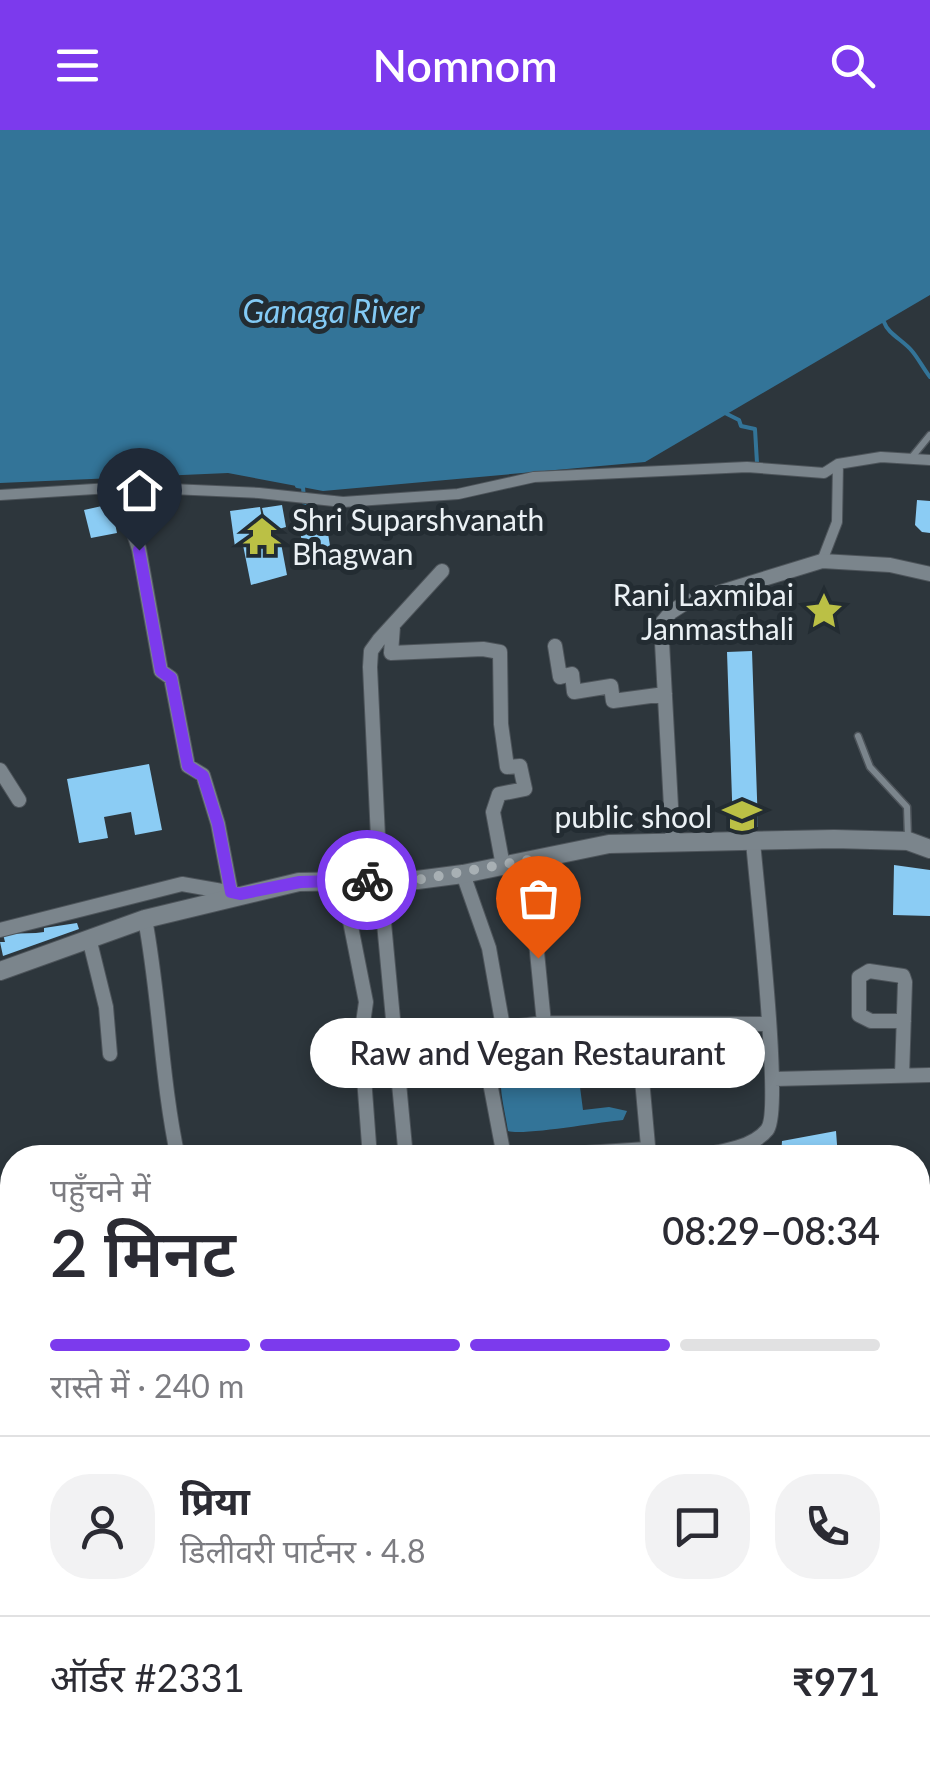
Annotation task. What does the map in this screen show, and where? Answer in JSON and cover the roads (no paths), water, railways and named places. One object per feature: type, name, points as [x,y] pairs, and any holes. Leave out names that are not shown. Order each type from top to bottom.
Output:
[{"type":"street","points":[[0,496],[118,487],[259,493],[343,502],[458,494],[534,477],[747,467],[824,473],[838,464],[881,457],[930,460]]},
{"type":"street","points":[[822,562],[837,522],[838,464]]},
{"type":"street","points":[[118,487],[139,550],[161,671],[171,678],[188,766],[203,776],[235,893]]},
{"type":"street","points":[[672,842],[662,624],[672,612],[684,603],[822,562],[890,564],[930,574]]},
{"type":"street","points":[[405,1145],[380,880],[371,651],[442,571]]},
{"type":"street","points":[[392,626],[391,653],[483,648],[500,652],[501,724],[507,767],[520,766],[525,789],[499,794],[493,812],[504,866]]},
{"type":"street","points":[[555,646],[560,677],[572,674],[574,692],[611,686],[613,701],[665,694]]},
{"type":"street","points":[[0,770],[19,800]]},
{"type":"street","points":[[738,1145],[767,1131],[774,1079],[753,841]]},
{"type":"street","points":[[0,971],[145,919],[235,893],[300,882],[417,880],[609,844],[908,841],[930,849]]},
{"type":"street","points":[[528,860],[544,1024]]},
{"type":"street","points":[[463,874],[489,948],[503,1027]]},
{"type":"street","points":[[342,881],[366,1002],[361,1037],[369,1145]]},
{"type":"street","points":[[0,930],[182,884],[235,893]]},
{"type":"street","points":[[145,919],[175,1145]]},
{"type":"street","points":[[89,938],[106,1006],[110,1054]]},
{"type":"street","points":[[902,1076],[904,1021],[904,976],[869,971],[859,977],[858,1015],[872,1021],[904,1021]]},
{"type":"street","points":[[446,1035],[544,1024],[769,1024]]},
{"type":"street","points":[[637,1024],[647,1145]]},
{"type":"street","points":[[480,1030],[502,1145]]},
{"type":"street","points":[[774,1079],[930,1075]]},
{"type":"lane","points":[[910,459],[930,435]]},
{"type":"lane","points":[[858,736],[870,768],[907,807],[908,841]]},
{"type":"water","name":"Ganaga River","points":[[0,130],[930,130],[930,295],[645,462],[323,491],[228,473],[0,483]]},
{"type":"water","points":[[535,1047],[578,1067],[580,1072],[589,1071],[589,1087],[580,1087],[583,1110],[609,1107],[627,1111],[623,1120],[508,1131],[501,1091],[504,1061],[508,1052]]},
{"type":"waterway","points":[[884,322],[930,377]]},
{"type":"waterway","points":[[725,413],[739,420],[741,426],[755,429],[757,463]]},
{"type":"waterway","points":[[296,482],[303,487],[305,511]]},
{"type":"place","name":"Shri Suparshvanath Bhagwan","points":[[262,536]]},
{"type":"place","name":"Rani Laxmibai Janmasthali","points":[[824,611]]},
{"type":"place","name":"public shool","points":[[742,816]]},
{"type":"place","name":"Raw and Vegan Restaurant","points":[[538,958]]}]
